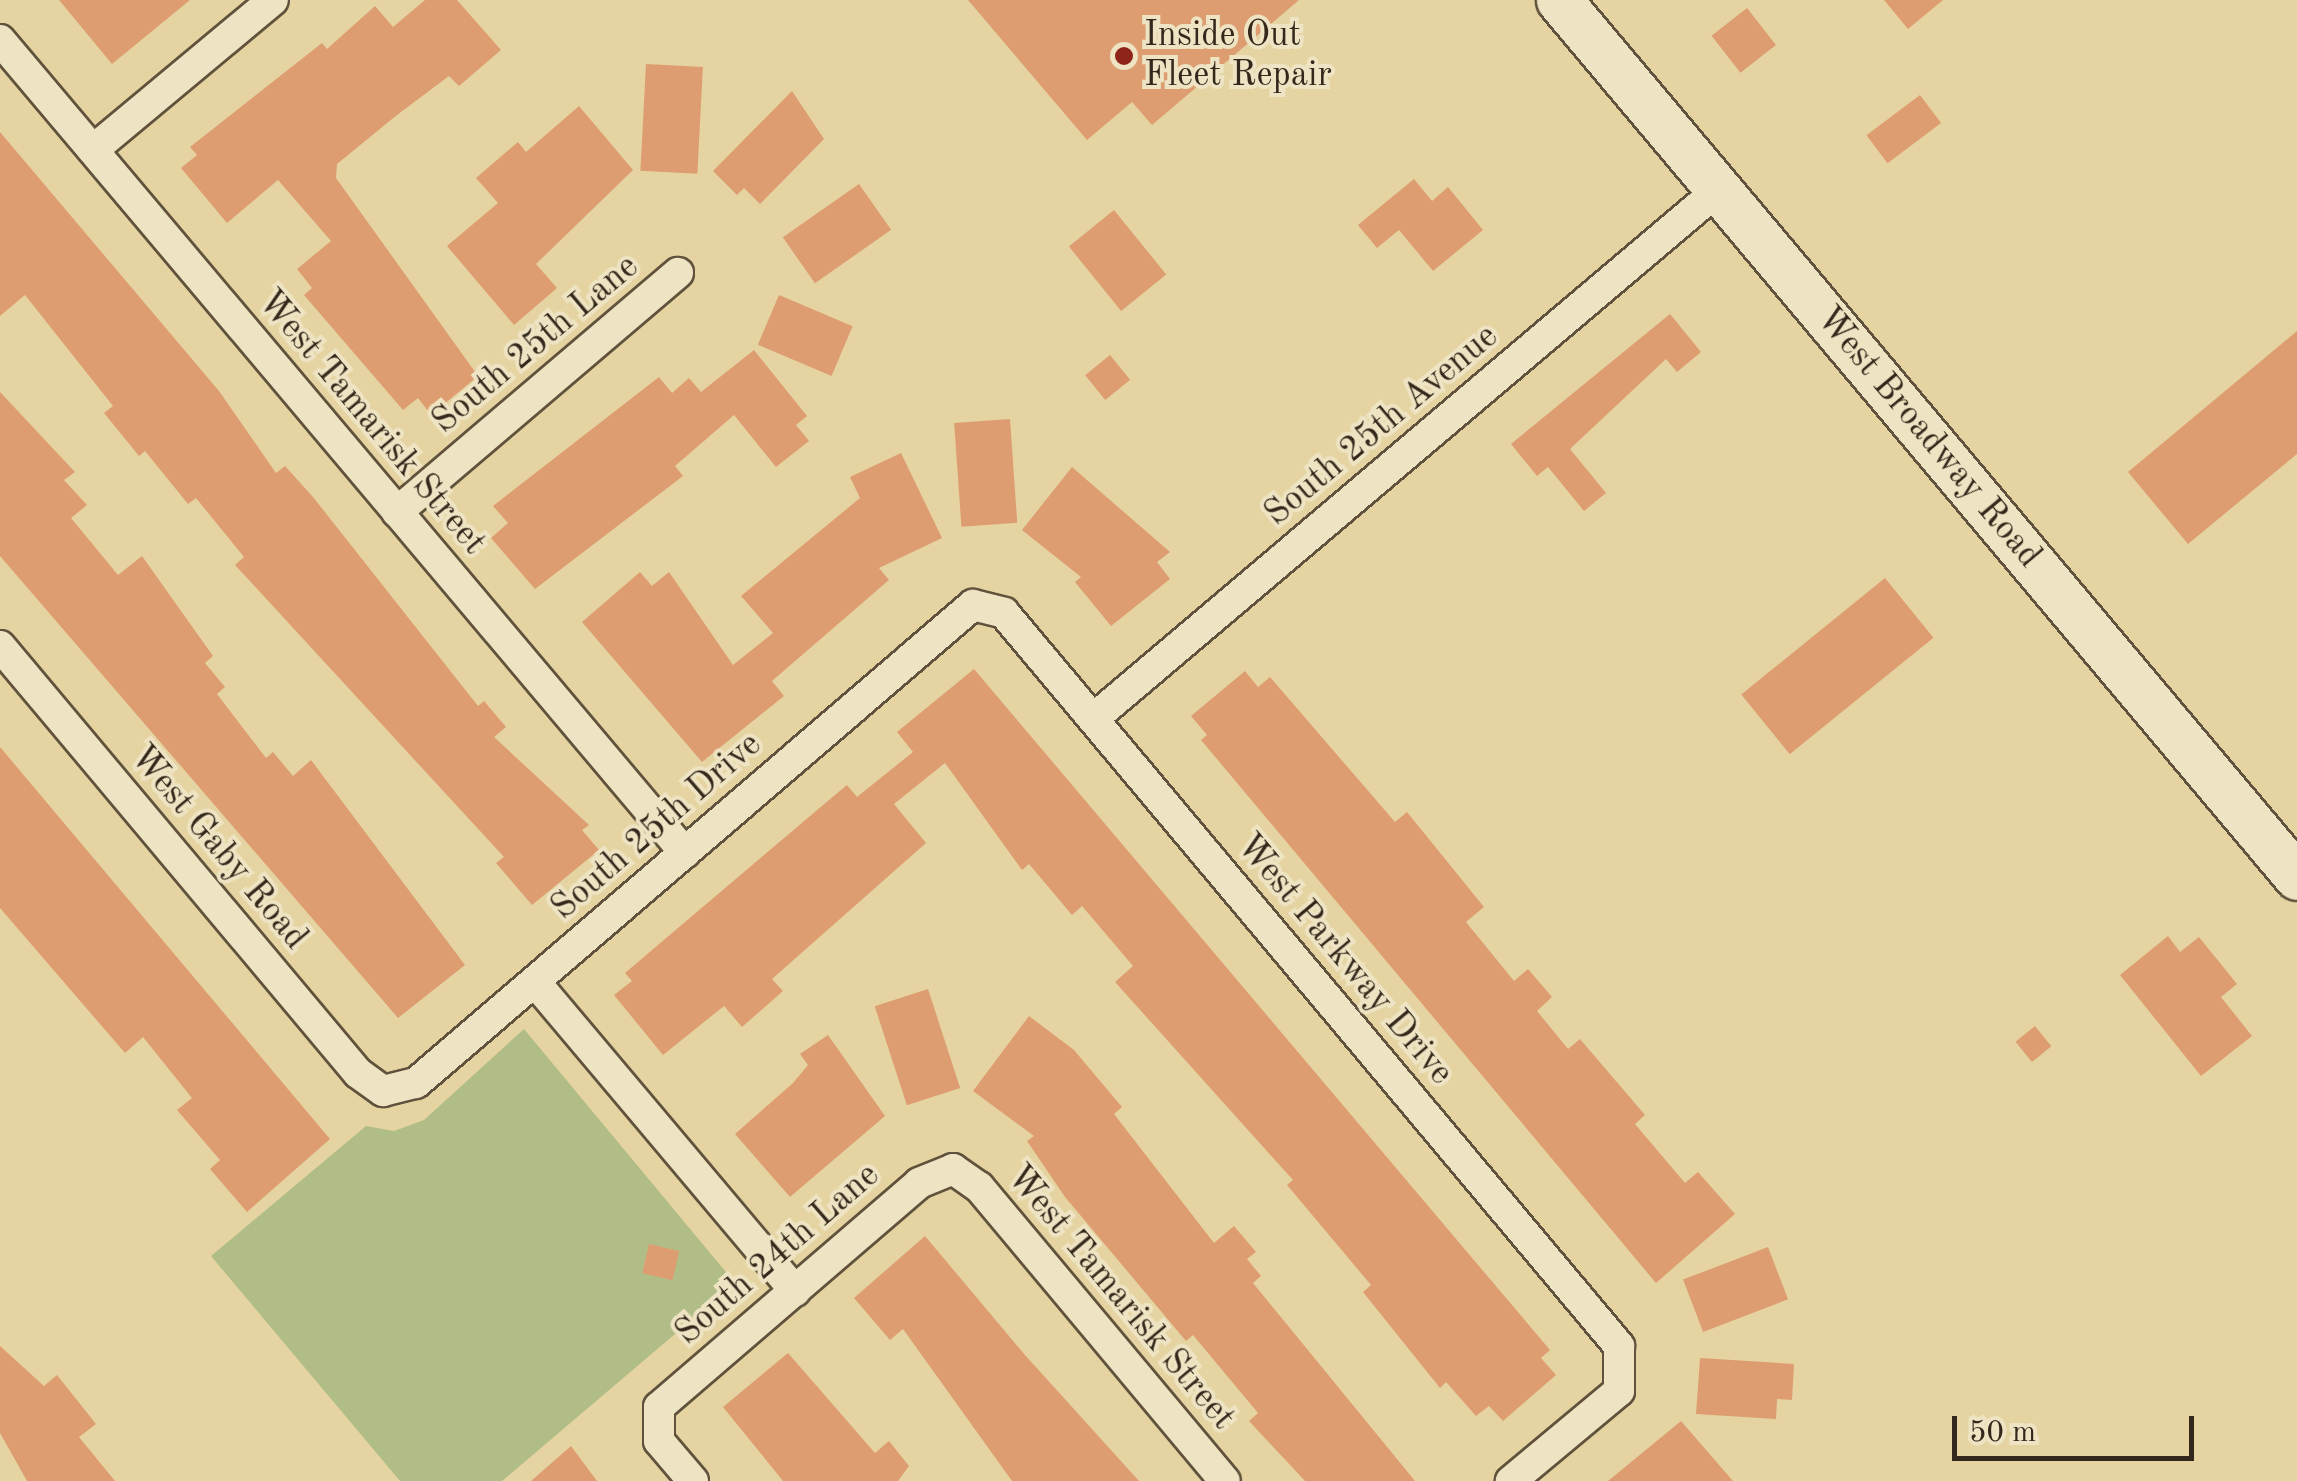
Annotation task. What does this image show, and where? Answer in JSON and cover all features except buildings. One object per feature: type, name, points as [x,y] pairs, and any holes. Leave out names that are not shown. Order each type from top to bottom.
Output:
[{"type":"main road","name":"West Broadway Road","points":[[1559,0],[2297,876]]},
{"type":"street","points":[[93,150],[273,0]]},
{"type":"street","name":"West Tamarisk Street","points":[[0,40],[685,853]]},
{"type":"street","name":"South 25th Avenue","points":[[1094,720],[1718,190]]},
{"type":"street","name":"South 25th Lane","points":[[397,512],[678,274]]},
{"type":"street","name":"West Parkway Drive","points":[[973,605],[1004,614],[1619,1346],[1619,1390],[1511,1481]]},
{"type":"street","name":"South 25th Drive","points":[[383,1091],[416,1084],[973,605]]},
{"type":"street","name":"West Gaby Road","points":[[0,646],[358,1073],[383,1091]]},
{"type":"street","points":[[536,982],[795,1290]]},
{"type":"street","name":"West Tamarisk Street","points":[[952,1169],[979,1187],[1225,1481]]},
{"type":"street","name":"South 24th Lane","points":[[693,1481],[659,1441],[658,1407],[918,1184],[952,1169]]},
{"type":"green space","points":[[524,1029],[735,1283],[502,1481],[400,1481],[211,1256],[366,1126],[394,1131],[424,1120]]},
{"type":"place","name":"Inside Out Fleet Repair","points":[[1124,56]]}]
